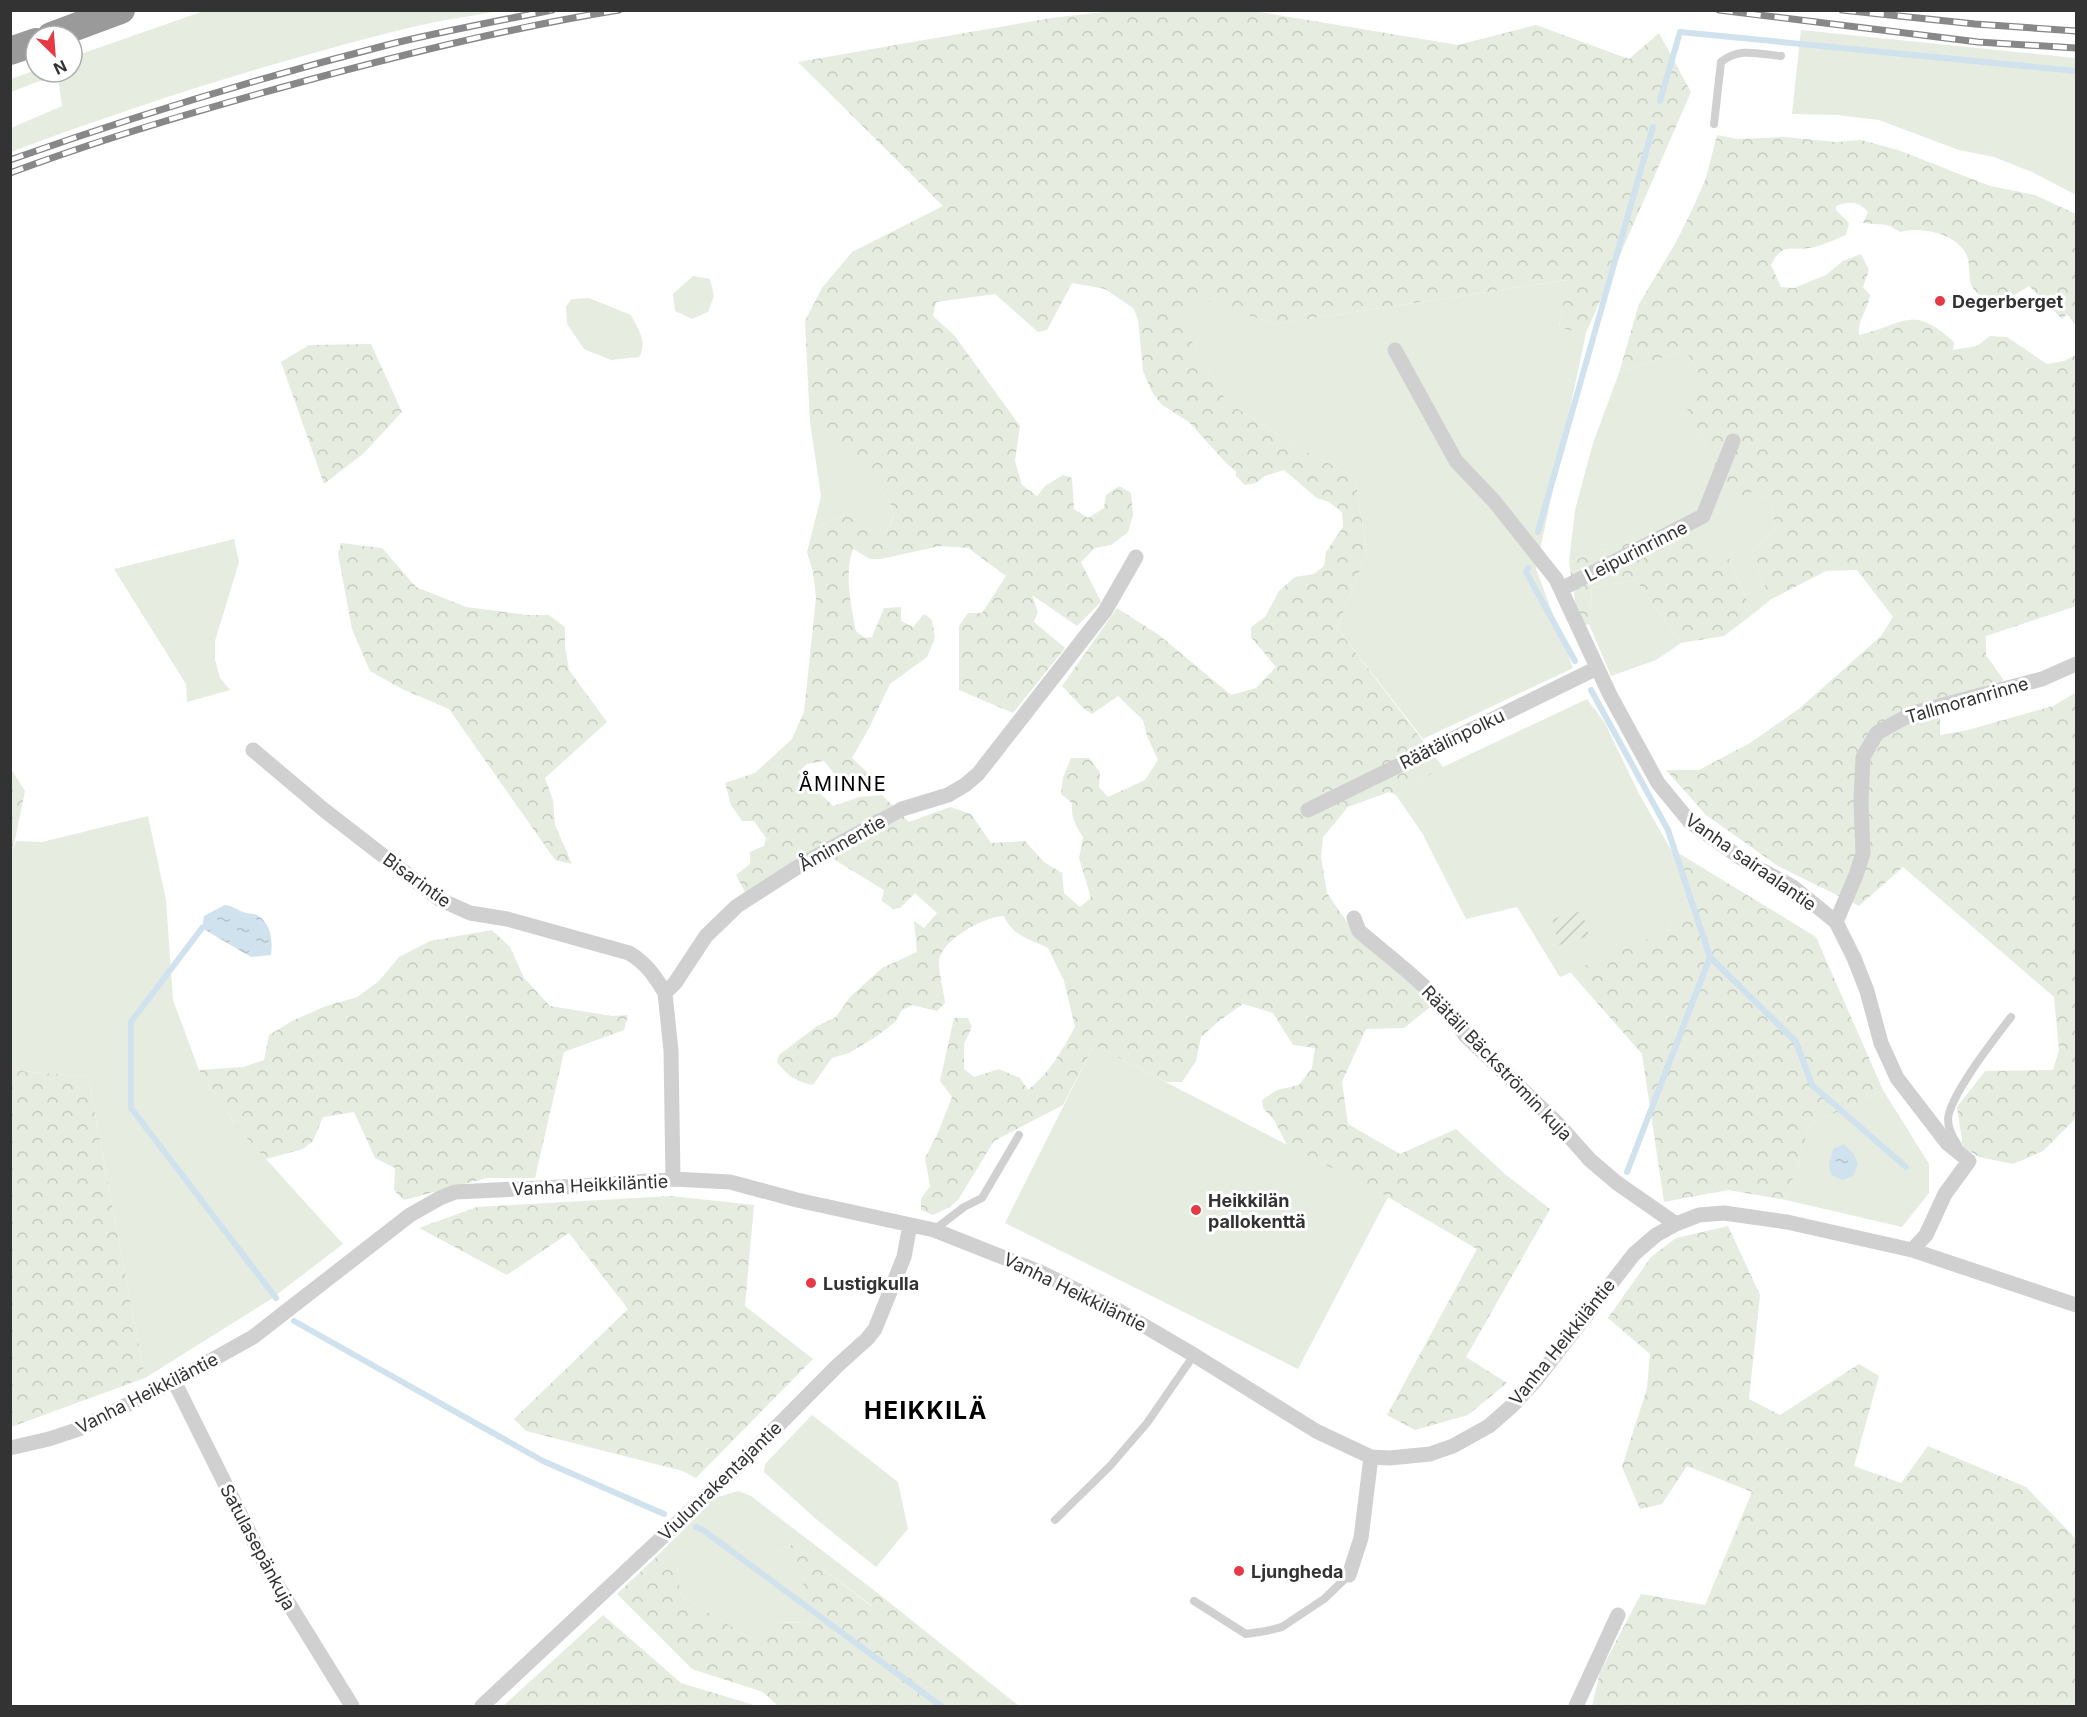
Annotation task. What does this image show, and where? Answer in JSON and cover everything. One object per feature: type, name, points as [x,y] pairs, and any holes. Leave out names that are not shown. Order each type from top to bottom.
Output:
[{"type":"highway","points":[[83,24],[121,10]]},
{"type":"street","name":"Vanha sairaalantie","points":[[1395,350],[1456,461],[1501,510],[1556,579],[1596,669],[1658,783],[1690,822],[1745,861],[1793,887],[1836,922],[1867,991],[1881,1043],[1897,1078],[1947,1143],[1969,1161]]},
{"type":"street","name":"Leipurinrinne","points":[[1561,590],[1703,516],[1732,441]]},
{"type":"street","name":"Åminnentie","points":[[665,993],[675,983],[706,936],[737,906],[804,863],[902,809],[948,795],[978,774],[1105,611],[1136,557]]},
{"type":"street","name":"Tallmoranrinne","points":[[1836,922],[1863,853],[1861,802],[1863,757],[1877,733],[1913,713],[2042,679],[2076,664]]},
{"type":"street","name":"Räätälinpolku","points":[[1308,810],[1596,669]]},
{"type":"street","name":"Bisarintie","points":[[253,750],[324,810],[439,899],[470,913],[507,919],[629,953],[642,961],[653,973],[665,993]]},
{"type":"street","name":"Räätäli Bäckströmin kuja","points":[[1354,918],[1359,931],[1441,1002],[1472,1042],[1558,1124],[1590,1160],[1617,1183],[1676,1224]]},
{"type":"street","points":[[665,993],[671,1051],[673,1179]]},
{"type":"street","points":[[1912,1250],[1926,1235],[1945,1194],[1969,1161]]},
{"type":"street","name":"Vanha Heikkiläntie","points":[[10,1448],[50,1439],[79,1429],[174,1381],[253,1336],[410,1215],[455,1192],[673,1179],[730,1182],[797,1200],[934,1230],[1040,1272],[1119,1311],[1316,1431],[1371,1457],[1402,1458],[1430,1454],[1453,1446],[1489,1426],[1536,1380],[1634,1254],[1656,1235],[1699,1215],[1724,1213],[1787,1222],[1912,1250],[2076,1305]]},
{"type":"street","name":"Viulunrakentajantie","points":[[482,1707],[733,1471],[837,1366],[867,1339],[875,1329],[904,1257],[910,1225]]},
{"type":"street","name":"Satulasepänkuja","points":[[174,1381],[268,1570],[352,1707]]},
{"type":"street","points":[[1349,1575],[1360,1538],[1371,1457]]},
{"type":"street","points":[[1576,1707],[1618,1615]]},
{"type":"lane","points":[[1713,124],[1721,62],[1731,54],[1740,52],[1781,56]]},
{"type":"lane","points":[[1969,1161],[1954,1138],[1948,1122],[1950,1107],[1985,1050],[2011,1017]]},
{"type":"lane","points":[[934,1230],[964,1207],[982,1198],[1019,1135]]},
{"type":"lane","points":[[1055,1520],[1117,1458],[1147,1423],[1194,1355]]},
{"type":"lane","points":[[1194,1601],[1246,1634],[1266,1632],[1282,1627],[1324,1599],[1349,1575]]},
{"type":"green space","points":[[204,10],[498,11],[416,26],[305,55],[156,101],[11,152],[11,128],[62,106],[59,84],[84,84],[84,53]]},
{"type":"green space","points":[[1121,10],[1254,11],[1458,45],[1536,25],[1629,59],[1659,33],[1691,92],[1586,333],[1559,328],[1567,280],[1274,324],[1185,293],[1185,329],[1227,402],[1301,449],[1355,477],[1367,553],[1337,628],[1443,767],[1396,795],[1389,792],[1348,807],[1323,837],[1321,857],[1327,893],[1355,934],[1435,1003],[1404,1028],[1366,1029],[1342,1082],[1348,1124],[1400,1154],[1456,1129],[1505,1174],[1550,1209],[1466,1357],[1507,1383],[1468,1415],[1415,1430],[1387,1415],[1477,1249],[1388,1197],[1287,1145],[1274,1120],[1263,1108],[1262,1100],[1277,1090],[1299,1085],[1312,1068],[1315,1048],[1293,1045],[1273,1013],[1243,1004],[1219,1021],[1201,1037],[1196,1061],[1182,1082],[1166,1082],[1094,1045],[1063,1105],[994,1141],[958,1200],[933,1215],[921,1210],[921,1199],[930,1186],[925,1158],[952,1097],[940,1081],[954,1018],[968,1018],[972,1027],[964,1044],[964,1069],[974,1077],[999,1069],[1020,1078],[1028,1090],[1049,1068],[1075,1027],[1064,981],[1048,948],[1011,928],[1004,916],[976,924],[956,937],[942,952],[939,964],[945,1003],[937,1011],[912,1005],[902,1010],[895,1022],[877,1036],[849,1053],[832,1058],[813,1085],[793,1078],[777,1062],[779,1055],[817,1026],[836,1017],[850,997],[882,968],[917,952],[914,921],[924,928],[937,913],[915,893],[900,908],[893,909],[882,901],[884,890],[830,857],[746,894],[736,875],[750,864],[750,852],[764,846],[766,838],[754,821],[742,821],[731,805],[725,783],[755,773],[792,739],[804,712],[816,598],[813,572],[807,552],[813,529],[842,516],[871,521],[882,536],[893,519],[890,502],[882,490],[810,422],[805,321],[822,288],[852,252],[943,206],[798,62],[1051,18]],"holes":[[[1072,283],[1105,289],[1133,308],[1138,319],[1143,371],[1152,392],[1162,405],[1189,422],[1236,471],[1236,476],[1245,485],[1256,483],[1265,476],[1284,470],[1317,498],[1329,502],[1342,512],[1343,527],[1326,552],[1324,566],[1314,574],[1295,577],[1279,591],[1265,617],[1251,627],[1251,637],[1276,667],[1256,688],[1231,695],[1159,635],[1117,608],[1062,686],[1092,714],[1118,696],[1143,720],[1147,736],[1158,760],[1145,780],[1108,797],[1099,787],[1100,772],[1089,758],[1071,758],[1063,778],[1061,794],[1072,803],[1074,821],[1083,837],[1079,858],[1091,898],[1080,907],[1064,893],[1062,873],[1044,862],[1025,841],[991,843],[971,814],[950,807],[909,822],[882,795],[859,797],[833,806],[798,772],[807,764],[824,761],[848,791],[866,786],[870,775],[852,758],[890,684],[927,657],[935,638],[932,620],[924,614],[913,627],[901,621],[901,607],[884,608],[872,637],[865,638],[856,631],[850,600],[849,578],[853,549],[870,559],[881,559],[940,546],[968,548],[1006,576],[982,613],[968,613],[959,626],[959,690],[1013,713],[1065,648],[1034,622],[1038,612],[1032,595],[1077,626],[1101,602],[1081,562],[1095,548],[1111,545],[1128,532],[1133,515],[1131,493],[1119,486],[1106,495],[1104,508],[1088,518],[1074,509],[1072,478],[1063,475],[1045,486],[1037,496],[1022,485],[1015,461],[1020,426],[954,335],[933,316],[936,302],[995,294],[1038,332],[1047,330]]]},
{"type":"green space","points":[[1801,30],[2076,58],[2076,195],[2032,172],[1994,157],[1959,150],[1879,120],[1837,115],[1792,114]]},
{"type":"green space","points":[[24,74],[24,84],[32,84],[11,92],[11,79]]},
{"type":"green space","points":[[1717,135],[1738,139],[1785,137],[1836,142],[1861,140],[1898,150],[1990,186],[2035,195],[2076,214],[2076,326],[2067,314],[2062,319],[2029,286],[1993,308],[1973,288],[1967,256],[1955,242],[1938,233],[1918,230],[1900,232],[1888,225],[1863,223],[1868,212],[1853,203],[1836,206],[1836,210],[1849,223],[1846,235],[1815,247],[1785,249],[1771,265],[1781,287],[1794,288],[1826,275],[1843,261],[1861,254],[1869,270],[1863,287],[1870,295],[1859,335],[1898,322],[1918,320],[1940,330],[1954,342],[1953,350],[1977,346],[1990,336],[2007,337],[2047,364],[2064,361],[2076,355],[2076,606],[1986,636],[1986,655],[2003,679],[2000,696],[1958,704],[1940,716],[1940,735],[1968,730],[2053,706],[2075,693],[2076,689],[2076,1118],[2043,1151],[2013,1164],[1979,1157],[1963,1147],[1957,1107],[1985,1071],[2053,1070],[2059,1050],[2054,997],[1903,867],[1859,906],[1778,866],[1706,815],[1666,770],[1699,770],[1750,743],[1800,708],[1881,636],[1893,617],[1857,570],[1826,571],[1770,600],[1752,551],[1775,528],[1771,500],[1752,492],[1734,498],[1725,479],[1714,464],[1684,401],[1703,381],[1686,351],[1619,373],[1639,304],[1675,244],[1692,210],[1706,178]]},
{"type":"green space","points":[[693,276],[710,279],[714,296],[708,312],[692,319],[675,311],[673,294]]},
{"type":"green space","points":[[1568,280],[1559,327],[1586,333],[1536,569],[1573,668],[1423,739],[1337,628],[1367,553],[1355,477],[1301,449],[1227,402],[1185,329],[1185,292],[1274,324]]},
{"type":"green space","points":[[589,298],[631,315],[639,330],[643,346],[639,357],[611,360],[584,349],[567,324],[566,306],[572,299]]},
{"type":"green space","points":[[371,344],[402,412],[363,454],[324,484],[281,362],[309,345]]},
{"type":"green space","points":[[1686,351],[1703,381],[1694,425],[1706,444],[1714,464],[1752,492],[1771,500],[1775,528],[1752,551],[1770,600],[1753,614],[1728,557],[1711,550],[1637,538],[1569,562],[1575,510],[1593,443],[1619,373]]},
{"type":"green space","points":[[810,422],[871,478],[890,502],[893,512],[892,519],[882,537],[842,516],[813,529],[821,496]]},
{"type":"green space","points":[[1680,535],[1728,557],[1753,614],[1724,636],[1681,643],[1636,580],[1592,588],[1589,624],[1583,626],[1576,607],[1569,562],[1637,538]]},
{"type":"green space","points":[[234,539],[239,562],[215,641],[215,660],[220,678],[230,690],[187,702],[186,684],[114,569]]},
{"type":"green space","points":[[341,543],[382,548],[416,587],[466,607],[527,615],[549,615],[565,627],[569,670],[607,722],[545,778],[553,800],[555,825],[572,864],[555,860],[449,709],[402,689],[370,671],[352,629],[338,554]]},
{"type":"green space","points":[[1636,580],[1681,643],[1656,660],[1611,676],[1589,624],[1592,588]]},
{"type":"green space","points":[[1587,699],[1605,723],[1638,792],[1670,848],[1696,912],[1670,923],[1671,929],[1560,977],[1517,907],[1466,919],[1422,833],[1396,795],[1443,767]]},
{"type":"green space","points":[[11,769],[25,791],[11,859]]},
{"type":"green space","points":[[148,816],[166,900],[173,1000],[199,1070],[236,1126],[343,1244],[271,1299],[145,1378],[88,1077],[11,1070],[10,859],[16,841],[42,842]]},
{"type":"green space","points":[[1670,848],[1816,937],[1883,1090],[1810,1125],[1786,1200],[1728,1190],[1664,1202],[1642,1054],[1570,972],[1671,929],[1670,923],[1696,912]]},
{"type":"green space","points":[[1582,911],[1589,936],[1559,945],[1552,919]]},
{"type":"green space","points":[[492,930],[510,947],[524,978],[550,1006],[612,1016],[628,1015],[624,1030],[564,1052],[535,1178],[487,1178],[404,1200],[394,1190],[395,1168],[375,1158],[354,1112],[323,1117],[313,1141],[303,1149],[266,1159],[236,1126],[199,1070],[243,1067],[264,1060],[269,1035],[294,1020],[326,1006],[357,997],[378,982],[399,957],[430,941]]},
{"type":"green space","name":"Heikkilän pallokenttä","points":[[1094,1045],[1388,1197],[1298,1369],[1005,1223]]},
{"type":"green space","points":[[11,1070],[88,1077],[145,1378],[11,1427]]},
{"type":"green space","points":[[1883,1090],[1929,1164],[1929,1193],[1902,1227],[1786,1200],[1810,1125]]},
{"type":"green space","points":[[671,1196],[754,1205],[745,1306],[813,1359],[696,1478],[683,1471],[526,1431],[514,1419],[628,1309],[569,1233],[507,1275],[419,1228],[477,1207]]},
{"type":"green space","points":[[1728,1226],[1760,1295],[1749,1399],[1780,1415],[1859,1364],[1879,1376],[1854,1466],[1901,1483],[1928,1446],[2026,1487],[2076,1539],[2076,1706],[1592,1706],[1600,1672],[1641,1594],[1705,1605],[1752,1492],[1687,1466],[1662,1504],[1640,1509],[1622,1467],[1647,1388],[1650,1354],[1608,1318],[1651,1257],[1676,1238]]},
{"type":"green space","points":[[812,1415],[898,1482],[908,1529],[876,1567],[816,1519],[764,1472],[765,1464]]},
{"type":"green space","points":[[738,1491],[751,1496],[875,1591],[872,1606],[823,1569],[796,1543],[778,1551],[802,1577],[812,1623],[771,1622],[750,1638],[681,1596],[677,1567],[656,1557],[715,1498]]},
{"type":"green space","points":[[796,1543],[823,1569],[871,1606],[875,1591],[1019,1706],[778,1706],[763,1692],[692,1669],[617,1594],[656,1557],[677,1567],[681,1596],[750,1638],[771,1622],[811,1623],[802,1577],[778,1551]]},
{"type":"green space","points":[[603,1615],[681,1683],[757,1706],[503,1706]]},
{"type":"water","points":[[225,905],[262,918],[270,933],[271,955],[251,957],[202,928],[204,916]]},
{"type":"water","points":[[1844,1144],[1853,1153],[1858,1164],[1853,1176],[1843,1180],[1831,1175],[1829,1165],[1833,1149]]},
{"type":"waterway","points":[[1660,101],[1680,32],[2076,71]]},
{"type":"waterway","points":[[1538,532],[1653,127]]},
{"type":"waterway","points":[[1528,568],[1526,572],[1575,661]]},
{"type":"waterway","points":[[1591,690],[1668,830],[1710,957],[1627,1172]]},
{"type":"waterway","points":[[202,928],[131,1022],[131,1108],[276,1298]]},
{"type":"waterway","points":[[1710,957],[1796,1042],[1812,1085],[1906,1167]]},
{"type":"waterway","points":[[294,1321],[543,1461],[664,1514]]},
{"type":"waterway","points":[[696,1527],[941,1706]]},
{"type":"railway","points":[[10,160],[151,113],[295,70],[411,39],[552,10]]},
{"type":"railway","points":[[10,173],[156,124],[344,71],[500,33],[619,10]]},
{"type":"railway","points":[[1719,10],[1978,42],[2076,48]]},
{"type":"railway","points":[[1842,10],[1975,24],[2076,31]]},
{"type":"place","name":"Degerberget","points":[[1940,301]]},
{"type":"place","name":"Heikkilän pallokenttä","points":[[1196,1210]]},
{"type":"place","name":"Lustigkulla","points":[[811,1283]]},
{"type":"place","name":"Ljungheda","points":[[1239,1571]]},
{"type":"district","name":"ÅMINNE","points":[[843,784]]},
{"type":"district","name":"HEIKKILÄ","points":[[926,1410]]}]
